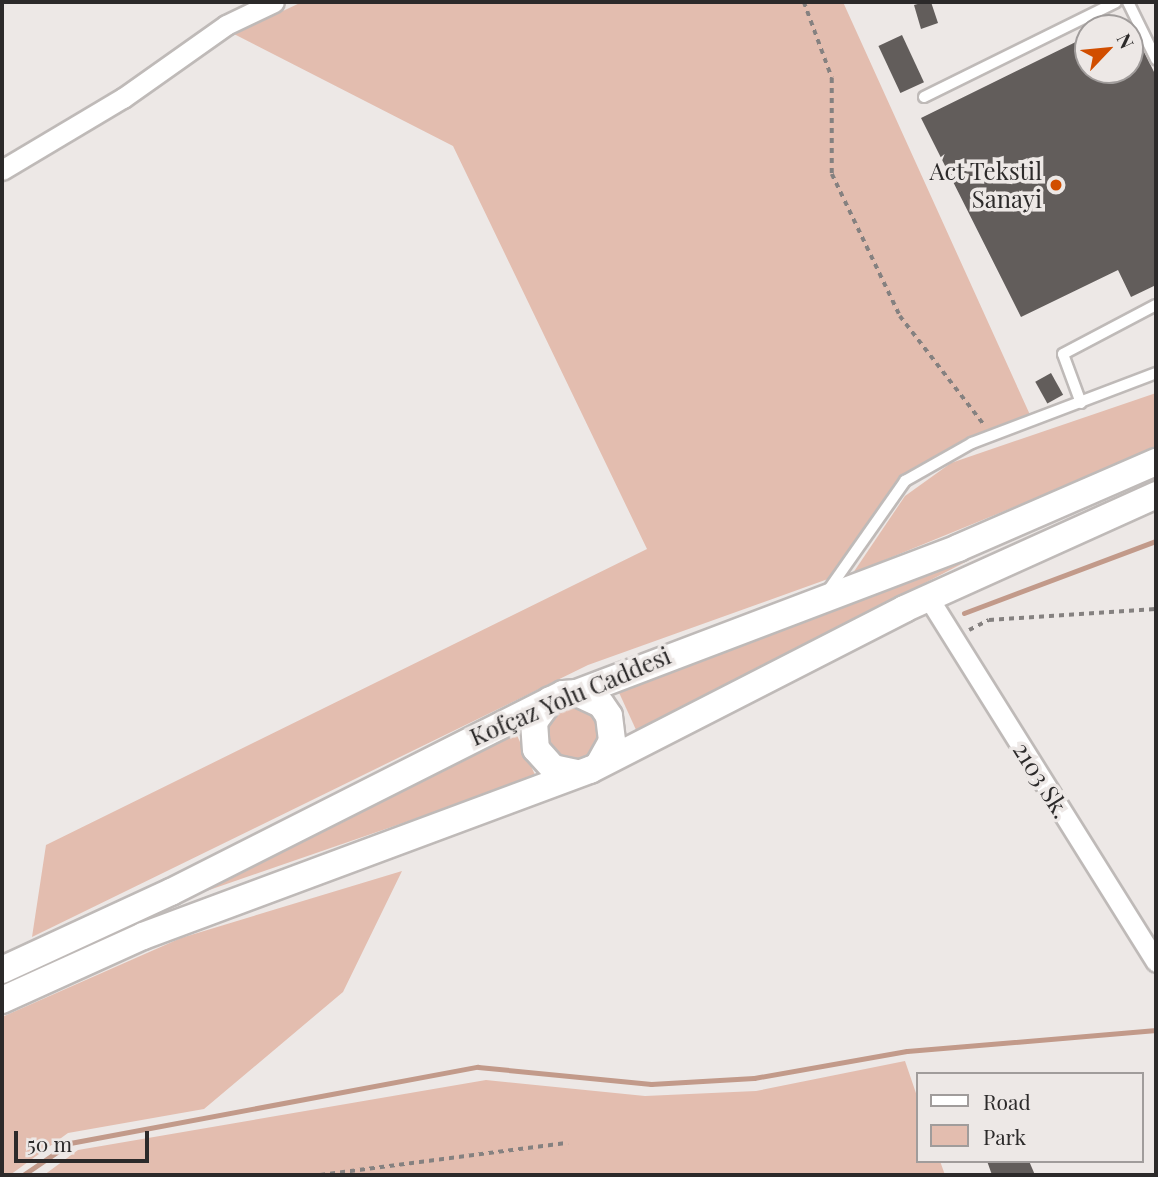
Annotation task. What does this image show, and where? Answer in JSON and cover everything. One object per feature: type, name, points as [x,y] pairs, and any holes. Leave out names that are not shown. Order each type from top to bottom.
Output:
[{"type":"main road","name":"Kofçaz Yolu Caddesi","points":[[2,970],[171,892],[550,700],[576,693],[1003,530],[1156,462]]},
{"type":"main road","points":[[2,1000],[143,936],[589,768],[928,597],[1156,495]]},
{"type":"main road","points":[[550,700],[534,722],[536,749],[553,768],[589,768],[612,741],[609,716],[601,704],[576,693]]},
{"type":"street","points":[[2,170],[124,98],[226,25],[274,2]]},
{"type":"street","name":"2103 Sk.","points":[[928,597],[1156,962]]},
{"type":"lane","points":[[924,97],[1116,2]]},
{"type":"lane","points":[[1128,2],[1156,59]]},
{"type":"lane","points":[[1081,403],[1063,354],[1156,305]]},
{"type":"lane","points":[[823,598],[905,481],[992,436],[1156,373]]},
{"type":"path","points":[[804,2],[832,78],[832,174],[900,316],[992,436]]},
{"type":"path","points":[[953,638],[989,620],[1156,609]]},
{"type":"path","points":[[320,1175],[568,1143]]},
{"type":"green space","points":[[302,2],[843,2],[1031,417],[971,440],[901,478],[828,579],[588,665],[32,937],[46,845],[647,549],[453,146],[234,34]]},
{"type":"green space","points":[[1156,393],[1156,449],[853,573],[905,496],[951,463]]},
{"type":"green space","points":[[975,557],[637,732],[616,686]]},
{"type":"green space","points":[[574,707],[593,714],[600,733],[593,752],[574,759],[555,752],[548,733],[555,714]]},
{"type":"green space","points":[[515,731],[536,777],[192,896]]},
{"type":"green space","points":[[402,871],[343,992],[204,1109],[68,1133],[10,1175],[2,1175],[2,1017],[181,938]]},
{"type":"green space","points":[[905,1061],[916,1093],[916,1163],[941,1163],[945,1175],[44,1175],[78,1150],[486,1080],[645,1096],[756,1091]]},
{"type":"building","points":[[931,2],[938,23],[921,29],[914,5]]},
{"type":"building","points":[[902,35],[924,82],[900,93],[878,46]]},
{"type":"building","name":"Act Tekstil Sanayi","points":[[1074,43],[1074,84],[1144,84],[1144,52],[1156,76],[1156,285],[1131,297],[1118,270],[1021,317],[921,118]]},
{"type":"building","points":[[1051,373],[1063,395],[1047,404],[1035,382]]},
{"type":"building","points":[[988,1163],[1030,1163],[1035,1175],[992,1175]]},
{"type":"waterway","points":[[964,613],[1156,541]]},
{"type":"waterway","points":[[23,1175],[70,1143],[478,1067],[651,1084],[754,1078],[907,1051],[1156,1030]]},
{"type":"place","name":"Act Tekstil Sanayi","points":[[1056,185]]}]
